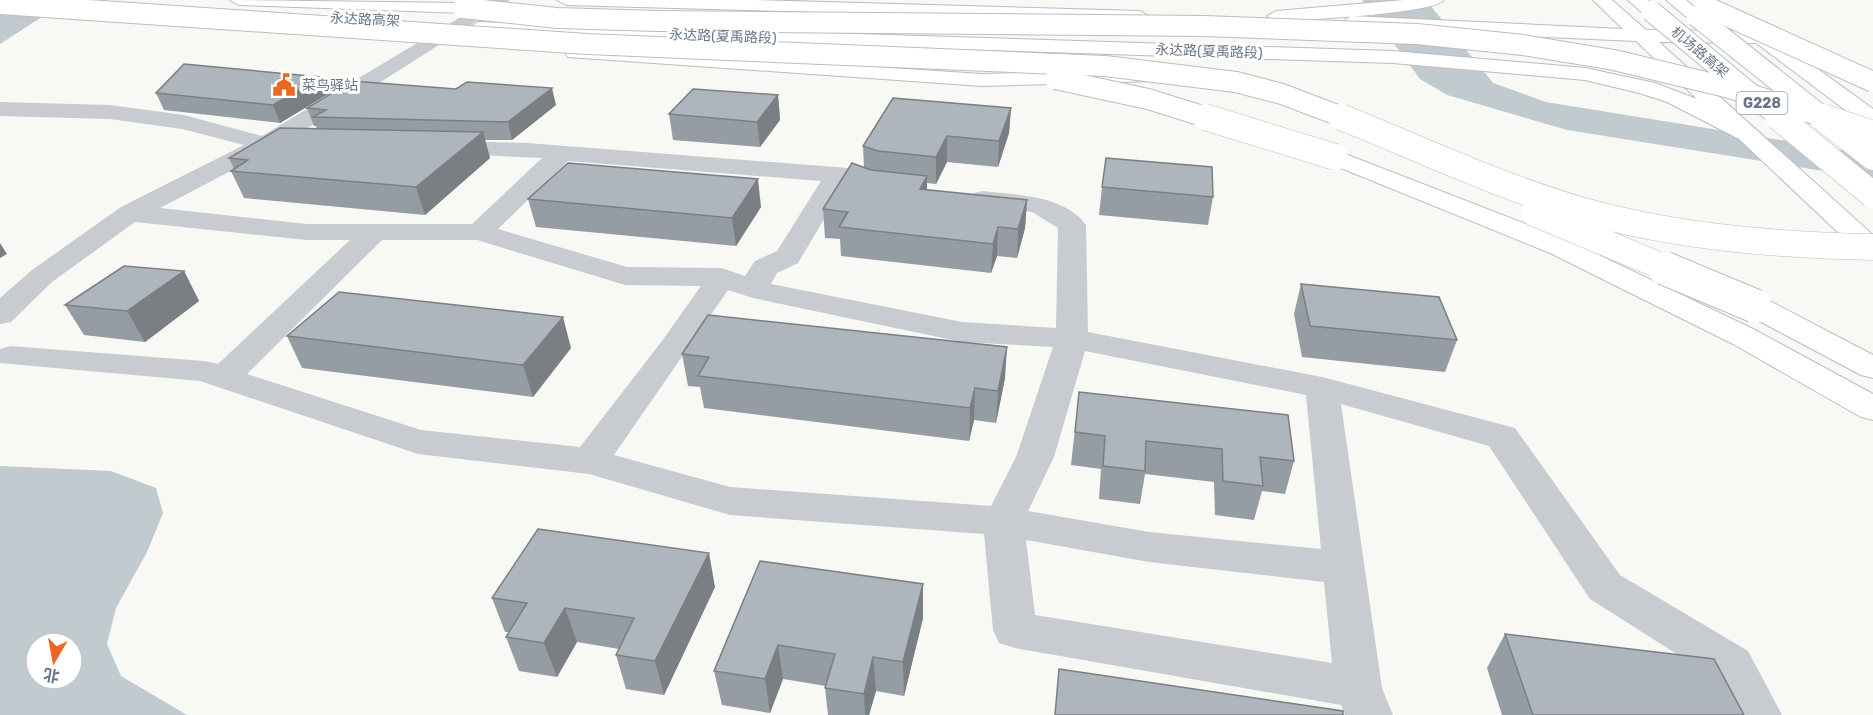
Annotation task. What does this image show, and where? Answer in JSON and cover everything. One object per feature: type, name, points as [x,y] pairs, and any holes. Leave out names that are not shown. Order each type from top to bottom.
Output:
[{"type":"main road","points":[[12,0],[46,8],[434,44],[982,80],[1334,70],[1420,60],[1493,63],[1612,80],[1647,88],[1716,117],[1752,136]]},
{"type":"main road","name":"永达路高架","points":[[87,0],[322,17],[643,32]]},
{"type":"main road","name":"永达路高架","points":[[239,0],[461,18]]},
{"type":"main road","points":[[566,0],[1428,24],[1641,36],[1760,37]]},
{"type":"main road","points":[[461,18],[1276,16],[1388,8],[1435,0]]},
{"type":"main road","points":[[1602,0],[1873,248]]},
{"type":"main road","name":"机场路高架","points":[[1637,0],[1873,195]]},
{"type":"main road","name":"机场路高架","points":[[1676,0],[1873,157]]},
{"type":"main road","points":[[1696,0],[1718,14],[1873,82]]},
{"type":"main road","points":[[1710,0],[1873,120]]},
{"type":"main road","points":[[0,4],[781,54],[1129,66],[1219,78],[1271,90],[1546,199],[1638,223],[1732,240],[1820,247],[1873,248]]},
{"type":"main road","points":[[0,11],[46,8]]},
{"type":"main road","name":"永达路(夏禹路段)","points":[[46,8],[461,18],[1394,57],[1420,60]]},
{"type":"main road","points":[[461,18],[1299,27],[1443,37],[1575,53],[1691,78],[1798,106],[1873,134]]},
{"type":"main road","points":[[643,32],[1143,52],[1216,61],[1326,90],[1391,115]]},
{"type":"main road","points":[[643,32],[905,56],[1017,70],[1159,103],[1335,157],[1560,247],[1744,337],[1873,409]]},
{"type":"main road","points":[[1493,63],[1533,60],[1676,67]]},
{"type":"main road","points":[[1072,64],[1194,87],[1280,110],[1755,306],[1873,368]]},
{"type":"main road","points":[[1563,182],[1605,199],[1778,230],[1873,232]]},
{"type":"street","points":[[0,315],[42,276],[130,213],[265,144],[434,44],[461,18],[501,0]]},
{"type":"street","points":[[0,109],[110,112],[184,122],[265,144],[325,146]]},
{"type":"street","points":[[408,147],[562,153],[848,176],[872,188],[917,192]]},
{"type":"street","points":[[479,232],[562,153]]},
{"type":"street","points":[[753,288],[765,267],[788,257],[833,182],[848,176]]},
{"type":"street","points":[[950,196],[1039,205],[1072,225],[1072,339],[1035,457],[1003,521],[1015,630],[1364,702],[1344,568],[1322,388]]},
{"type":"street","points":[[130,213],[307,232],[479,232],[625,276],[721,277],[753,288],[962,332],[1072,339],[1322,388],[1502,437],[1605,587],[1732,665],[1758,715]]},
{"type":"street","points":[[224,377],[374,233]]},
{"type":"street","points":[[590,461],[621,415],[702,310],[721,277]]},
{"type":"street","points":[[3,350],[204,371],[417,442],[590,461],[730,501],[1003,521],[1149,547],[1344,568]]},
{"type":"shaded area","points":[[0,0],[68,0],[0,44]]},
{"type":"shaded area","points":[[1362,0],[1426,0],[1493,83],[1546,102],[1873,155],[1873,179],[1567,130],[1447,95],[1420,79]]},
{"type":"shaded area","points":[[0,466],[111,471],[156,488],[163,513],[147,552],[116,608],[107,644],[121,676],[187,715],[0,715]]},
{"type":"building","points":[[184,64],[321,77],[273,105],[156,93]]},
{"type":"building","points":[[352,81],[456,89],[467,82],[552,88],[508,122],[313,117],[326,110],[307,108]]},
{"type":"building","points":[[693,89],[778,95],[757,122],[669,114]]},
{"type":"building","points":[[893,98],[1011,108],[999,141],[947,136],[936,157],[878,151],[863,146]]},
{"type":"building","points":[[280,128],[483,132],[416,187],[231,171],[248,160],[229,158]]},
{"type":"building","points":[[1106,158],[1212,167],[1213,197],[1102,187]]},
{"type":"building","points":[[568,163],[758,179],[732,218],[528,199]]},
{"type":"building","points":[[852,163],[871,170],[927,176],[920,189],[1027,200],[1018,229],[998,227],[993,244],[839,227],[848,212],[823,209]]},
{"type":"building","points":[[124,266],[184,271],[127,311],[65,305]]},
{"type":"building","points":[[1301,284],[1439,297],[1457,340],[1310,326]]},
{"type":"building","points":[[339,292],[563,317],[523,365],[287,336]]},
{"type":"building","points":[[708,315],[1007,347],[998,391],[975,388],[970,408],[698,376],[709,357],[682,354]]},
{"type":"building","points":[[1079,392],[1288,415],[1294,461],[1260,457],[1263,486],[1223,481],[1222,449],[1146,441],[1145,471],[1103,466],[1105,436],[1075,432]]},
{"type":"building","points":[[538,529],[709,553],[655,661],[616,655],[634,618],[565,608],[544,643],[506,637],[527,603],[492,598]]},
{"type":"building","points":[[760,561],[923,584],[903,662],[873,657],[864,694],[825,688],[835,654],[778,645],[765,679],[714,671]]},
{"type":"building","points":[[1505,634],[1714,659],[1744,715],[1533,715]]},
{"type":"building","points":[[1059,669],[1343,711],[1343,715],[1055,715]]},
{"type":"place","name":"菜鸟驿站","points":[[284,85]]}]
